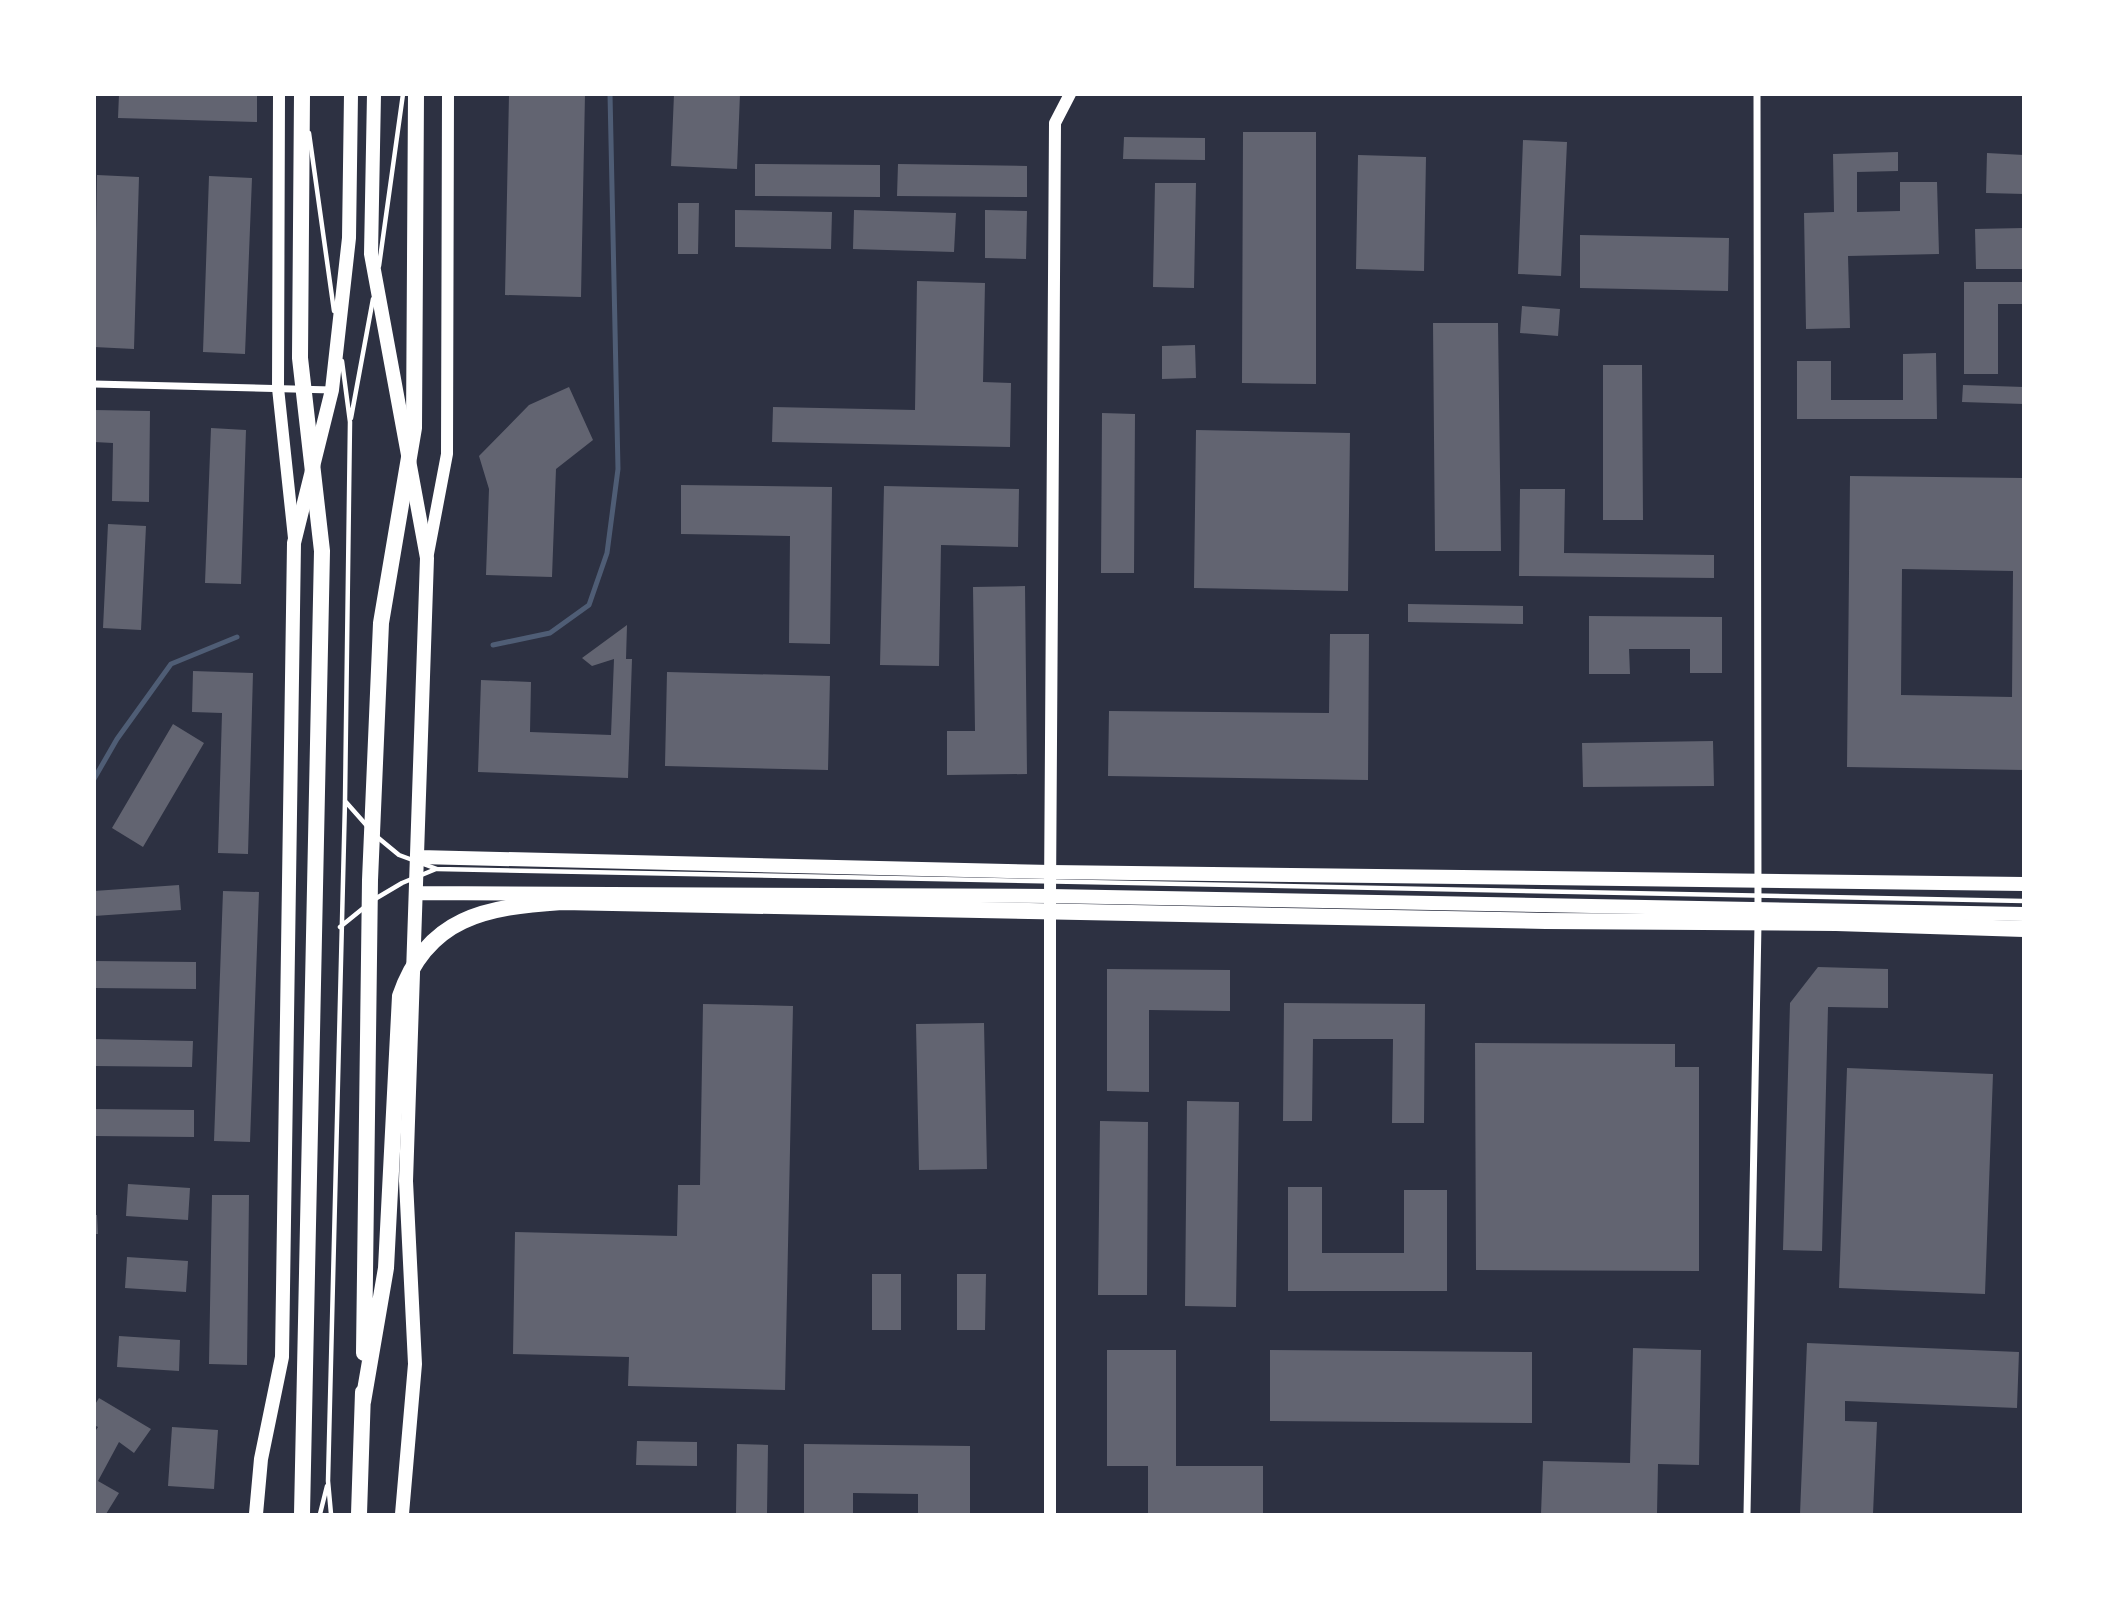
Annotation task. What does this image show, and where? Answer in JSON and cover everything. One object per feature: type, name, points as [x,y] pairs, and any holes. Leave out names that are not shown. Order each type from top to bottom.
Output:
[{"type":"highway","points":[[302,1514],[322,551],[300,358],[303,94]]},
{"type":"highway","points":[[359,1514],[370,880],[381,623],[414,428],[416,94]]},
{"type":"highway","points":[[363,1402],[386,1268],[400,996],[409,970],[426,946],[475,915],[515,905],[562,902],[1546,921],[1836,923],[2024,929]]},
{"type":"highway","points":[[290,1514],[304,1491]]},
{"type":"main road","points":[[256,1514],[261,1459],[282,1357],[294,543],[332,390],[349,238],[351,94]]},
{"type":"main road","points":[[374,94],[371,254],[427,558],[418,893],[406,1181],[415,1364],[402,1514]]},
{"type":"main road","points":[[419,858],[1051,872],[2024,884]]},
{"type":"main road","points":[[418,893],[1050,897],[2024,914]]},
{"type":"street","points":[[279,94],[278,388],[294,543]]},
{"type":"street","points":[[427,558],[447,454],[448,94]]},
{"type":"street","points":[[1050,1514],[1050,897],[1055,122],[1070,94]]},
{"type":"street","points":[[1747,1514],[1758,909],[1757,94]]},
{"type":"street","points":[[94,384],[332,390]]},
{"type":"lane","points":[[303,94],[350,422],[345,801],[339,928],[328,1482],[331,1514]]},
{"type":"lane","points":[[350,422],[384,234],[403,94]]},
{"type":"lane","points":[[345,801],[383,844],[399,855],[437,869],[2024,901]]},
{"type":"lane","points":[[339,928],[381,894],[437,869]]},
{"type":"lane","points":[[320,1514],[328,1482]]},
{"type":"building","points":[[119,94],[257,94],[257,122],[118,118]]},
{"type":"building","points":[[509,94],[585,94],[581,297],[505,295]]},
{"type":"building","points":[[674,94],[740,94],[737,169],[671,166]]},
{"type":"building","points":[[1243,132],[1316,132],[1316,384],[1242,383]]},
{"type":"building","points":[[1124,137],[1205,138],[1205,160],[1123,159]]},
{"type":"building","points":[[1523,140],[1567,142],[1561,276],[1518,274]]},
{"type":"building","points":[[1898,152],[1898,171],[1857,172],[1857,212],[1900,211],[1900,182],[1937,182],[1939,254],[1848,256],[1850,328],[1806,329],[1804,213],[1834,212],[1833,154]]},
{"type":"building","points":[[1987,153],[2024,155],[2024,194],[1986,193]]},
{"type":"building","points":[[1358,155],[1426,157],[1424,271],[1356,269]]},
{"type":"building","points":[[755,164],[880,165],[880,197],[755,196]]},
{"type":"building","points":[[898,164],[1027,166],[1027,197],[897,196]]},
{"type":"building","points":[[97,175],[139,177],[134,349],[94,347]]},
{"type":"building","points":[[209,176],[252,178],[245,354],[203,352]]},
{"type":"building","points":[[1155,183],[1196,183],[1194,288],[1153,287]]},
{"type":"building","points":[[678,203],[699,203],[698,254],[678,254]]},
{"type":"building","points":[[735,210],[832,212],[831,249],[735,247]]},
{"type":"building","points":[[854,210],[956,213],[954,252],[853,249]]},
{"type":"building","points":[[985,210],[1027,211],[1026,259],[985,258]]},
{"type":"building","points":[[2024,228],[2024,269],[1976,269],[1975,229]]},
{"type":"building","points":[[1580,235],[1729,238],[1728,291],[1580,288]]},
{"type":"building","points":[[917,281],[985,283],[983,382],[1011,383],[1010,447],[772,442],[773,407],[915,410]]},
{"type":"building","points":[[1964,282],[2024,282],[2024,304],[1998,304],[1998,374],[1964,374]]},
{"type":"building","points":[[1522,306],[1560,309],[1558,336],[1520,333]]},
{"type":"building","points":[[1433,323],[1498,323],[1501,551],[1435,551]]},
{"type":"building","points":[[1195,345],[1196,378],[1162,379],[1162,346]]},
{"type":"building","points":[[1936,353],[1937,419],[1797,419],[1797,361],[1831,361],[1831,400],[1903,400],[1903,354]]},
{"type":"building","points":[[1603,365],[1642,365],[1643,520],[1603,520]]},
{"type":"building","points":[[1963,385],[2024,387],[2024,404],[1962,402]]},
{"type":"building","points":[[569,387],[593,440],[556,469],[552,577],[486,575],[489,489],[479,456],[529,405]]},
{"type":"building","points":[[94,410],[150,411],[149,502],[112,501],[113,443],[94,442]]},
{"type":"building","points":[[1102,413],[1135,414],[1134,573],[1101,573]]},
{"type":"building","points":[[211,428],[246,430],[241,584],[205,583]]},
{"type":"building","points":[[1196,430],[1350,433],[1348,591],[1194,588]]},
{"type":"building","points":[[1850,476],[2024,478],[2024,770],[1847,767]],"holes":[[[1902,569],[2013,571],[2012,697],[1901,695]]]},
{"type":"building","points":[[681,485],[832,487],[830,644],[789,643],[790,536],[681,534]]},
{"type":"building","points":[[884,486],[1019,489],[1018,547],[941,545],[939,666],[880,665]]},
{"type":"building","points":[[1520,489],[1565,489],[1564,553],[1714,555],[1714,578],[1519,576]]},
{"type":"building","points":[[108,524],[146,526],[141,630],[103,628]]},
{"type":"building","points":[[1025,586],[1027,774],[947,775],[947,731],[975,731],[973,587]]},
{"type":"building","points":[[1408,604],[1523,606],[1523,624],[1408,622]]},
{"type":"building","points":[[1589,616],[1722,617],[1722,673],[1690,673],[1690,649],[1629,649],[1630,674],[1589,674]]},
{"type":"building","points":[[627,625],[626,659],[632,659],[628,778],[478,772],[481,680],[531,682],[530,732],[611,735],[614,659],[592,666],[582,658]]},
{"type":"building","points":[[1330,634],[1369,634],[1368,780],[1108,776],[1109,711],[1329,713]]},
{"type":"building","points":[[193,671],[253,673],[248,854],[218,853],[222,713],[192,712]]},
{"type":"building","points":[[667,672],[830,676],[828,770],[665,766]]},
{"type":"building","points":[[173,724],[204,743],[143,847],[112,828]]},
{"type":"building","points":[[1713,741],[1714,786],[1583,787],[1582,743]]},
{"type":"building","points":[[179,885],[181,910],[94,916],[94,891]]},
{"type":"building","points":[[223,891],[259,892],[250,1142],[214,1141]]},
{"type":"building","points":[[94,961],[196,962],[196,989],[94,988]]},
{"type":"building","points":[[1818,967],[1888,969],[1888,1008],[1828,1007],[1822,1251],[1783,1250],[1790,1003]]},
{"type":"building","points":[[1107,969],[1230,970],[1230,1011],[1149,1010],[1149,1092],[1107,1091]]},
{"type":"building","points":[[1284,1003],[1425,1004],[1424,1123],[1392,1123],[1393,1039],[1313,1039],[1312,1121],[1283,1121]]},
{"type":"building","points":[[703,1004],[793,1006],[785,1390],[628,1386],[629,1357],[513,1354],[515,1232],[677,1236],[678,1185],[700,1185]]},
{"type":"building","points":[[984,1023],[987,1169],[919,1170],[916,1024]]},
{"type":"building","points":[[94,1039],[193,1041],[192,1067],[94,1066]]},
{"type":"building","points":[[1475,1043],[1675,1044],[1675,1067],[1699,1067],[1699,1271],[1476,1270]]},
{"type":"building","points":[[1847,1068],[1993,1074],[1985,1294],[1839,1288]]},
{"type":"building","points":[[1187,1101],[1239,1102],[1236,1307],[1185,1306]]},
{"type":"building","points":[[94,1109],[194,1110],[194,1137],[94,1136]]},
{"type":"building","points":[[1100,1121],[1148,1122],[1147,1295],[1098,1295]]},
{"type":"building","points":[[128,1184],[190,1188],[188,1220],[126,1216]]},
{"type":"building","points":[[1288,1187],[1322,1187],[1322,1253],[1404,1253],[1404,1190],[1447,1190],[1447,1291],[1288,1291]]},
{"type":"building","points":[[212,1195],[249,1195],[247,1365],[209,1364]]},
{"type":"building","points":[[94,1215],[97,1215],[98,1234],[94,1234]]},
{"type":"building","points":[[127,1257],[188,1261],[186,1292],[125,1288]]},
{"type":"building","points":[[872,1274],[901,1274],[901,1330],[872,1330]]},
{"type":"building","points":[[957,1274],[986,1274],[985,1330],[957,1330]]},
{"type":"building","points":[[119,1336],[180,1340],[179,1371],[117,1367]]},
{"type":"building","points":[[1807,1343],[2019,1352],[2017,1408],[1845,1401],[1845,1421],[1877,1422],[1873,1514],[1800,1514]]},
{"type":"building","points":[[1633,1348],[1701,1350],[1699,1465],[1658,1464],[1657,1514],[1541,1514],[1543,1461],[1630,1463]]},
{"type":"building","points":[[1107,1350],[1176,1350],[1176,1466],[1263,1466],[1263,1514],[1148,1514],[1148,1466],[1107,1466]]},
{"type":"building","points":[[1270,1350],[1532,1352],[1532,1423],[1270,1421]]},
{"type":"building","points":[[99,1398],[151,1429],[134,1453],[119,1442],[98,1481],[119,1493],[106,1514],[94,1514],[94,1433],[98,1427],[94,1425],[94,1406]]},
{"type":"building","points":[[172,1427],[218,1430],[214,1489],[168,1486]]},
{"type":"building","points":[[637,1441],[697,1442],[697,1466],[636,1465]]},
{"type":"building","points":[[737,1444],[768,1445],[767,1514],[736,1514]]},
{"type":"building","points":[[804,1444],[970,1446],[970,1514],[918,1514],[918,1494],[853,1493],[853,1514],[804,1514]]},
{"type":"waterway","points":[[493,645],[550,633],[589,605],[607,553],[618,469],[610,94]]},
{"type":"waterway","points":[[94,779],[117,739],[171,664],[237,637]]}]
